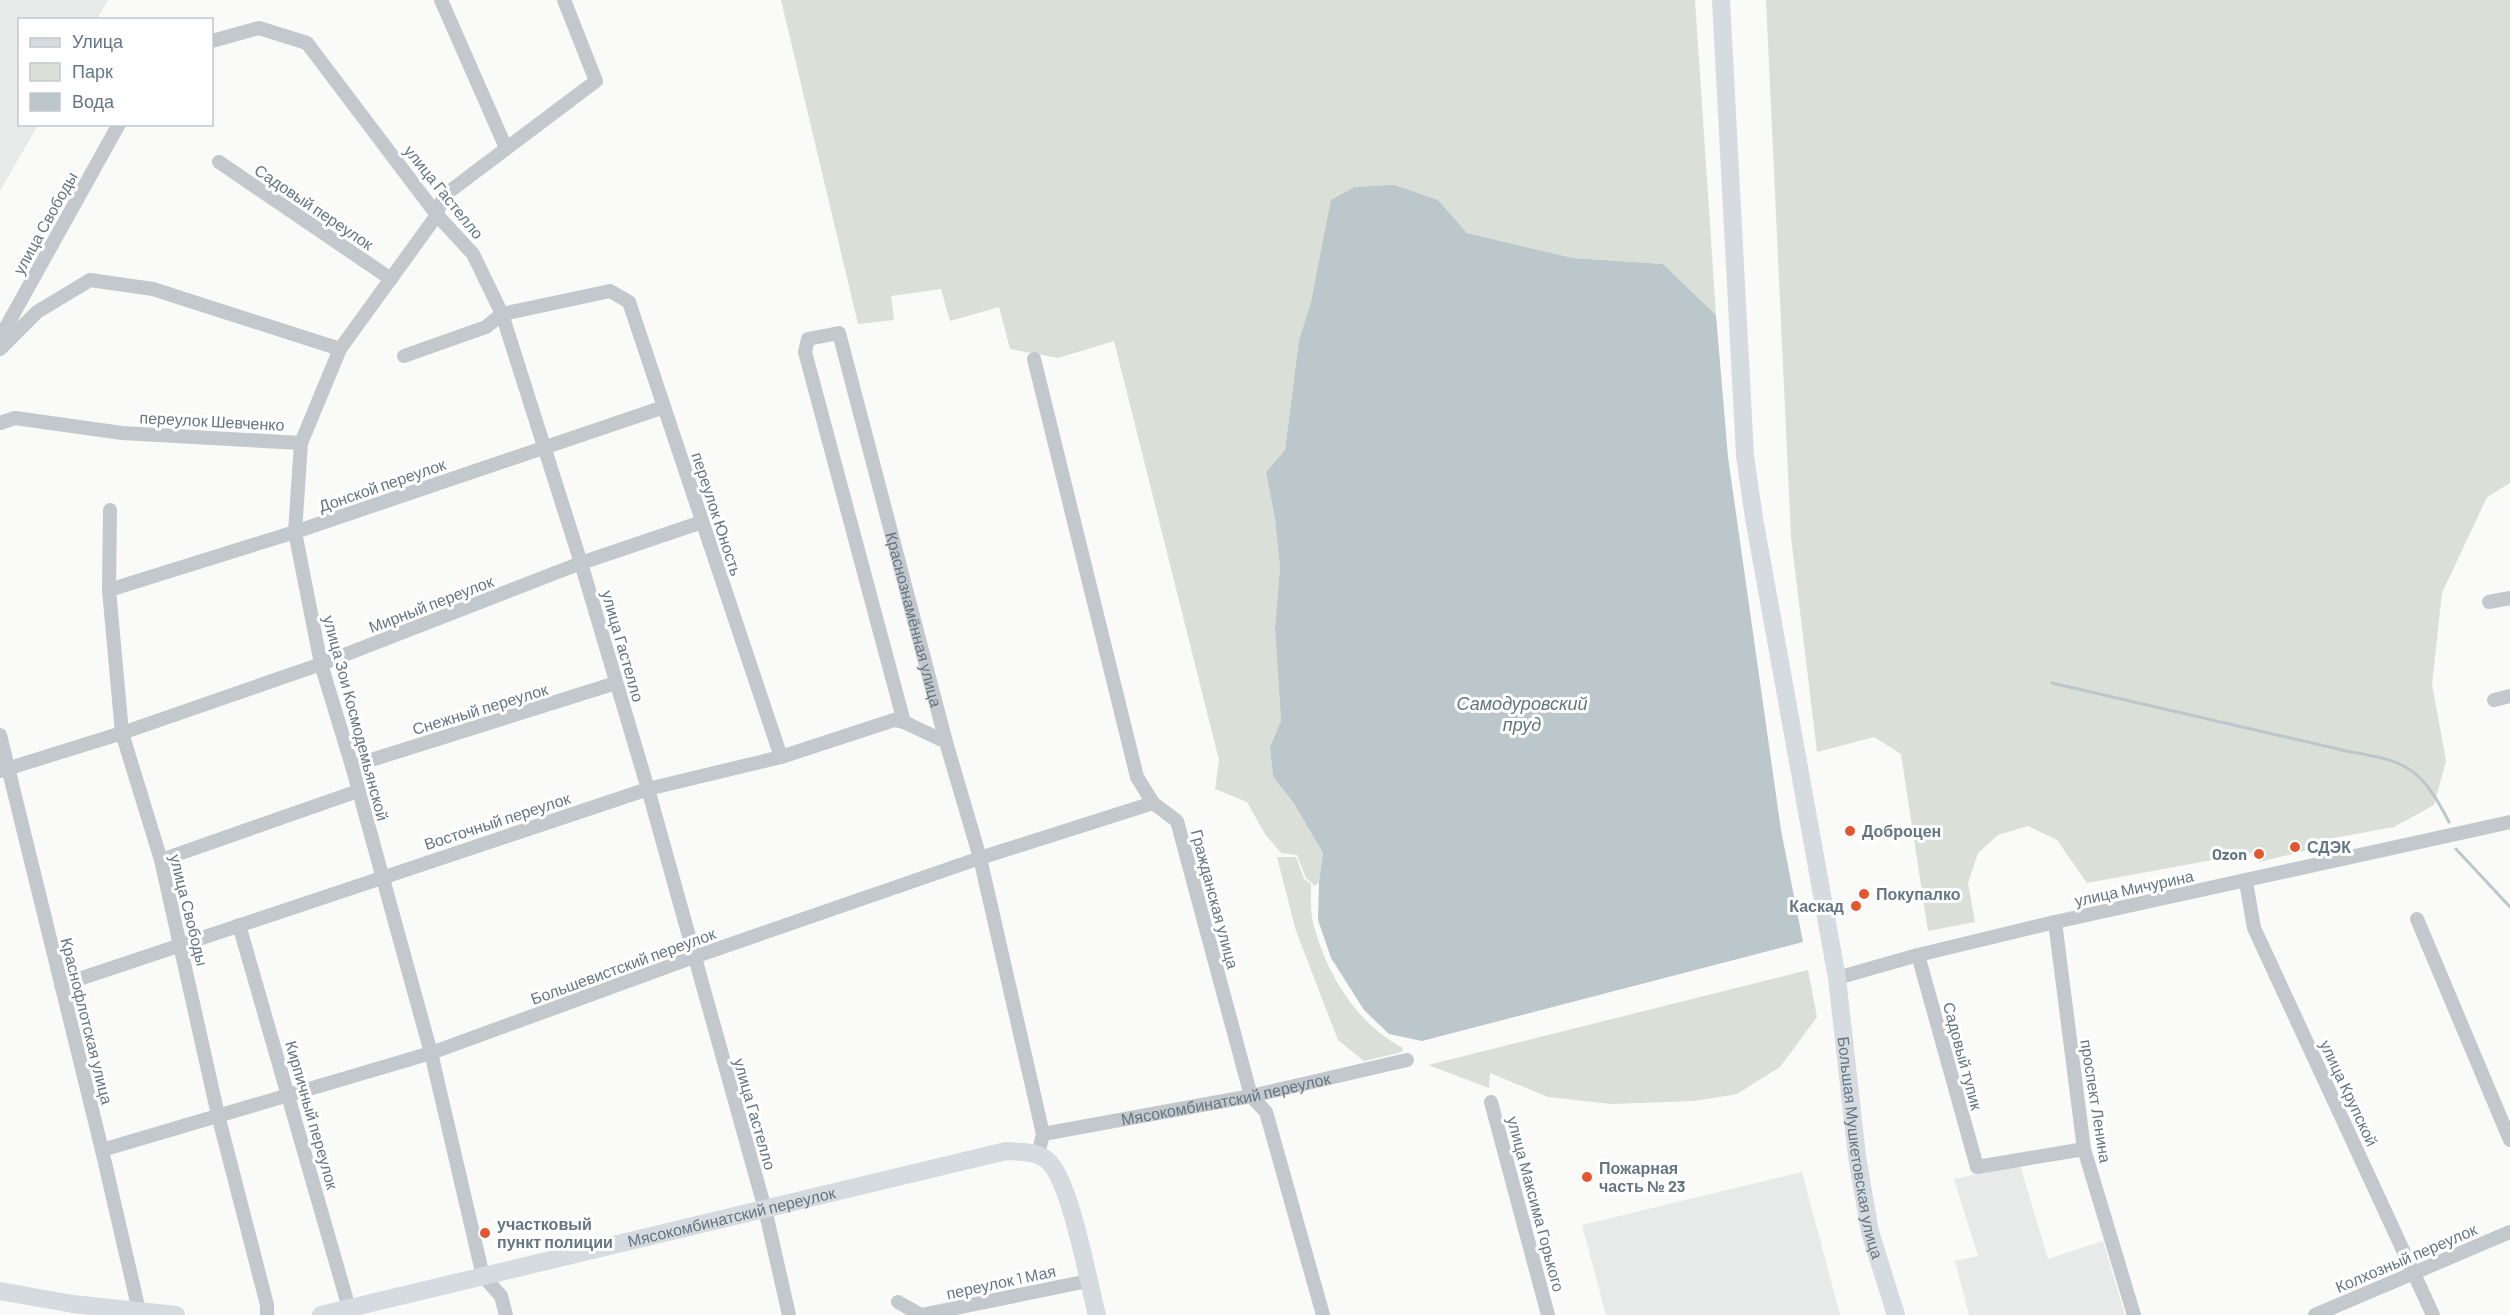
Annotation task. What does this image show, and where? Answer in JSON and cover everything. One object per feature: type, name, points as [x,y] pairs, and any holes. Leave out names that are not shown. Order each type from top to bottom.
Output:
[{"type":"main road","name":"Большая Мушкетовская улица","points":[[1721,0],[1745,456],[1754,518],[1837,978],[1857,1156],[1870,1232],[1896,1315]]},
{"type":"main road","name":"Мясокомбинатский переулок","points":[[321,1315],[350,1312],[483,1276],[1006,1150],[1038,1154]]},
{"type":"main road","points":[[1038,1154],[1050,1163],[1065,1189],[1096,1315]]},
{"type":"main road","points":[[0,1291],[141,1314],[176,1315]]},
{"type":"street","points":[[441,0],[506,148]]},
{"type":"street","name":"улица Зои Космодемьянской","points":[[506,1315],[501,1296],[483,1276],[431,1053],[352,766],[321,664],[295,532],[301,443],[340,349],[436,215],[440,204],[450,191],[596,81],[564,0]]},
{"type":"street","name":"улица Гастелло","points":[[213,41],[259,28],[307,43],[436,215],[473,254],[502,314],[546,447],[648,789],[765,1209],[789,1315]]},
{"type":"street","name":"улица Свободы","points":[[0,338],[118,126]]},
{"type":"street","name":"Садовый переулок","points":[[219,162],[391,279]]},
{"type":"street","points":[[0,349],[37,312],[90,280],[153,289],[340,349]]},
{"type":"street","name":"переулок Юность","points":[[502,314],[610,291],[629,302],[781,758]]},
{"type":"street","points":[[404,356],[486,327],[502,314]]},
{"type":"street","name":"Краснознамённая улица","points":[[904,722],[805,352],[808,339],[815,337],[839,333],[946,742],[980,858],[1043,1134],[1038,1154]]},
{"type":"street","name":"Гражданская улица","points":[[1034,359],[1137,777],[1153,803],[1177,821],[1251,1096],[1266,1112],[1323,1315]]},
{"type":"street","name":"Донской переулок","points":[[109,590],[295,532],[664,407]]},
{"type":"street","name":"переулок Шевченко","points":[[0,423],[15,418],[122,433],[301,443]]},
{"type":"street","name":"улица Свободы","points":[[110,510],[109,590],[122,733],[161,860],[182,945],[218,1115],[267,1305],[267,1315]]},
{"type":"street","name":"Мирный переулок","points":[[4,770],[122,733],[321,664],[581,563],[702,522]]},
{"type":"street","points":[[2489,602],[2510,598]]},
{"type":"street","name":"Снежный переулок","points":[[352,766],[616,683]]},
{"type":"street","points":[[2494,700],[2510,696]]},
{"type":"street","name":"Восточный переулок","points":[[61,985],[648,789],[781,758],[894,720],[904,722]]},
{"type":"street","points":[[904,722],[946,742]]},
{"type":"street","name":"Краснофлотская улица","points":[[0,735],[4,770],[61,985],[141,1314]]},
{"type":"street","points":[[161,860],[358,791]]},
{"type":"street","name":"Большевистский переулок","points":[[102,1150],[431,1053],[694,957],[980,858],[1153,803]]},
{"type":"street","name":"улица Мичурина","points":[[1837,978],[1918,955],[2055,922],[2246,882],[2361,853],[2510,822]]},
{"type":"street","name":"улица Крупской","points":[[2246,882],[2254,928],[2433,1315]]},
{"type":"street","points":[[2417,919],[2510,1140]]},
{"type":"street","name":"проспект Ленина","points":[[2055,922],[2084,1149],[2134,1315]]},
{"type":"street","name":"Кирпичный переулок","points":[[239,925],[350,1312]]},
{"type":"street","name":"Садовый тупик","points":[[1918,955],[1977,1167],[2084,1149]]},
{"type":"street","name":"Мясокомбинатский переулок","points":[[1043,1134],[1251,1096],[1407,1060]]},
{"type":"street","name":"улица Максима Горького","points":[[1491,1102],[1548,1315]]},
{"type":"street","name":"Колхозный переулок","points":[[2315,1315],[2510,1232]]},
{"type":"street","name":"переулок 1 Мая","points":[[898,1302],[921,1315],[1088,1281]]},
{"type":"shaded area","points":[[0,0],[108,0],[98,18],[18,18],[18,126],[37,126],[0,191]]},
{"type":"shaded area","points":[[2020,1165],[2048,1259],[2103,1241],[2125,1315],[1969,1315],[1955,1261],[1978,1256],[1954,1179]]},
{"type":"shaded area","points":[[1802,1172],[1840,1315],[1606,1315],[1582,1225]]},
{"type":"green space","points":[[781,0],[1695,0],[1716,315],[1663,264],[1573,258],[1467,233],[1438,200],[1321,257],[1311,302],[1299,340],[1285,450],[1266,472],[1275,519],[1280,568],[1275,628],[1281,721],[1270,747],[1273,777],[1293,802],[1323,853],[1319,882],[1315,886],[1306,878],[1297,855],[1281,853],[1265,834],[1247,802],[1215,789],[1219,760],[1114,341],[1058,358],[1010,349],[999,307],[950,321],[941,289],[891,296],[894,320],[858,324]]},
{"type":"green space","points":[[1766,0],[2510,0],[2510,483],[2487,497],[2442,593],[2432,684],[2446,761],[2434,805],[2394,827],[2312,842],[2313,849],[2259,862],[2256,852],[2087,883],[2057,840],[2028,826],[1998,835],[1978,853],[1968,883],[1975,922],[1928,931],[1901,754],[1874,737],[1817,752],[1791,537]]},
{"type":"green space","points":[[1277,857],[1296,857],[1304,879],[1311,884],[1313,922],[1334,977],[1357,1011],[1386,1038],[1403,1048],[1402,1052],[1364,1061],[1338,1040],[1296,931]]},
{"type":"green space","points":[[1808,970],[1817,1017],[1780,1067],[1737,1094],[1695,1101],[1611,1104],[1548,1097],[1490,1073],[1489,1088],[1428,1065]]},
{"type":"water","name":"Самодуровский пруд","points":[[1394,185],[1438,200],[1467,233],[1573,258],[1663,264],[1716,315],[1728,457],[1781,830],[1803,942],[1422,1041],[1389,1034],[1364,1010],[1331,958],[1318,920],[1319,882],[1323,853],[1293,802],[1273,777],[1270,747],[1281,721],[1275,628],[1280,568],[1275,519],[1266,472],[1285,450],[1299,340],[1311,302],[1331,200],[1355,187]]},
{"type":"waterway","points":[[2052,683],[2387,759],[2412,771],[2421,779],[2449,822]]},
{"type":"waterway","points":[[2456,849],[2510,907]]},
{"type":"place","name":"Доброцен","points":[[1850,831]]},
{"type":"place","name":"СДЭК","points":[[2295,847]]},
{"type":"place","name":"Ozon","points":[[2259,854]]},
{"type":"place","name":"Покупалко","points":[[1864,894]]},
{"type":"place","name":"Каскад","points":[[1856,906]]},
{"type":"place","name":"Пожарная часть № 23","points":[[1587,1177]]},
{"type":"place","name":"участковый пункт полиции","points":[[485,1233]]}]
